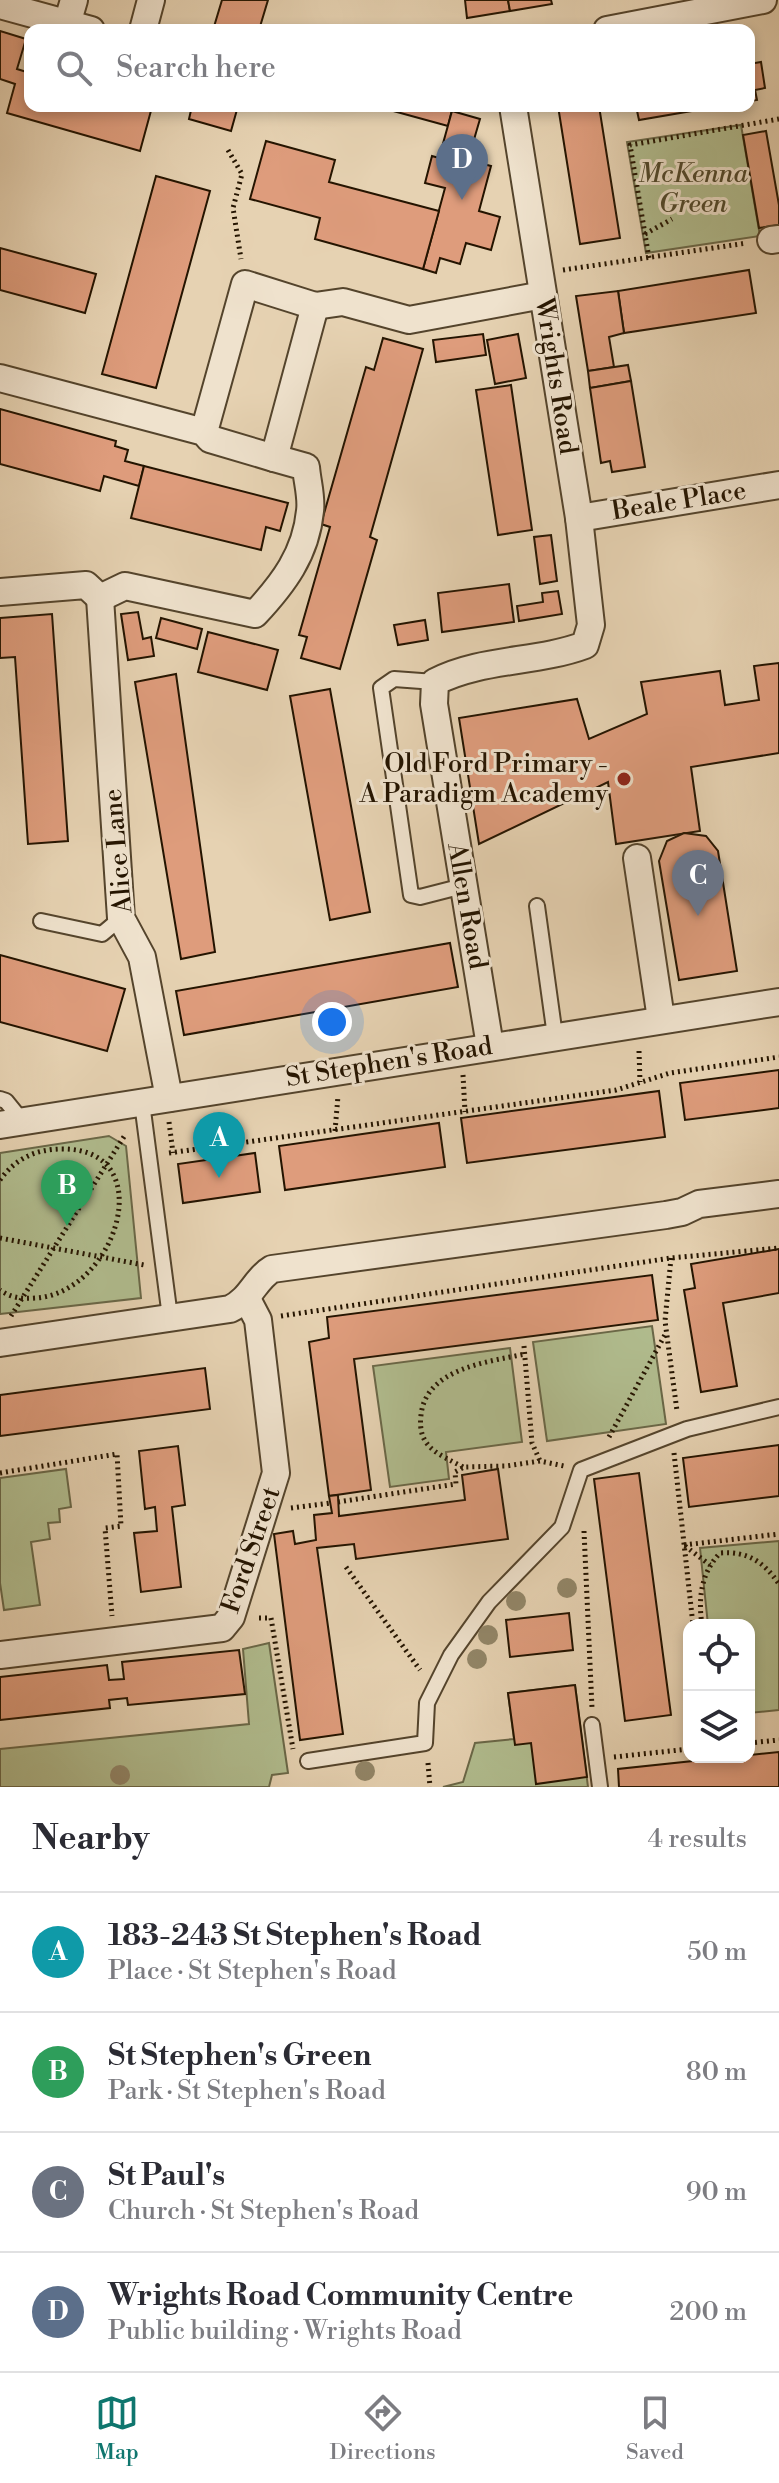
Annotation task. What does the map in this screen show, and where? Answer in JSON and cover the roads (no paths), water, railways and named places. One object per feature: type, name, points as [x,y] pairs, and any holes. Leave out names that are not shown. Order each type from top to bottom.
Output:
[{"type":"street","points":[[145,24],[151,0]]},
{"type":"street","points":[[638,24],[763,0]]},
{"type":"street","points":[[0,5],[77,18]]},
{"type":"street","name":"Wrights Road","points":[[435,682],[456,671],[562,654],[585,645],[591,625],[579,518],[514,112]]},
{"type":"street","points":[[204,432],[245,284],[315,306],[343,302],[409,320],[541,284]]},
{"type":"street","points":[[274,458],[315,306]]},
{"type":"street","points":[[0,378],[204,432],[210,439],[306,467],[311,510],[299,553],[283,584],[255,614],[125,586],[100,598],[86,585],[0,592]]},
{"type":"street","name":"Beale Place","points":[[579,518],[779,485]]},
{"type":"street","name":"Alice Lane","points":[[100,598],[121,918],[142,957],[169,1110]]},
{"type":"street","name":"Allen Road","points":[[435,682],[434,704],[490,1046]]},
{"type":"street","points":[[637,858],[661,1019]]},
{"type":"street","name":"St Stephen's Road","points":[[12,1124],[142,1103],[169,1110],[490,1046],[661,1019],[778,1006]]},
{"type":"street","points":[[1,1343],[170,1317],[252,1309],[266,1273],[272,1269],[666,1215],[699,1204],[779,1194]]},
{"type":"street","name":"Ford Street","points":[[0,1655],[222,1628],[231,1617],[276,1473],[252,1309]]},
{"type":"lane","points":[[435,682],[394,679],[381,688],[411,895],[420,897],[463,886]]},
{"type":"lane","points":[[537,906],[555,1036]]},
{"type":"lane","points":[[41,921],[102,934],[121,918]]},
{"type":"lane","points":[[0,1099],[6,1101],[12,1124]]},
{"type":"lane","points":[[142,1103],[170,1317]]},
{"type":"lane","points":[[308,1761],[425,1743],[427,1703],[451,1655],[489,1602],[562,1527],[581,1470],[676,1434],[779,1407]]},
{"type":"lane","points":[[592,1725],[600,1787]]},
{"type":"place","name":"Wrights Road Community Centre","points":[[462,200]]},
{"type":"place","name":"Old Ford Primary - A Paradigm Academy","points":[[624,779]]},
{"type":"place","name":"St Paul's","points":[[698,916]]},
{"type":"place","name":"183-243 St Stephen's Road","points":[[219,1178]]},
{"type":"place","name":"St Stephen's Green","points":[[67,1226]]},
{"type":"park label","name":"McKenna Green","points":[[693,189]]}]
